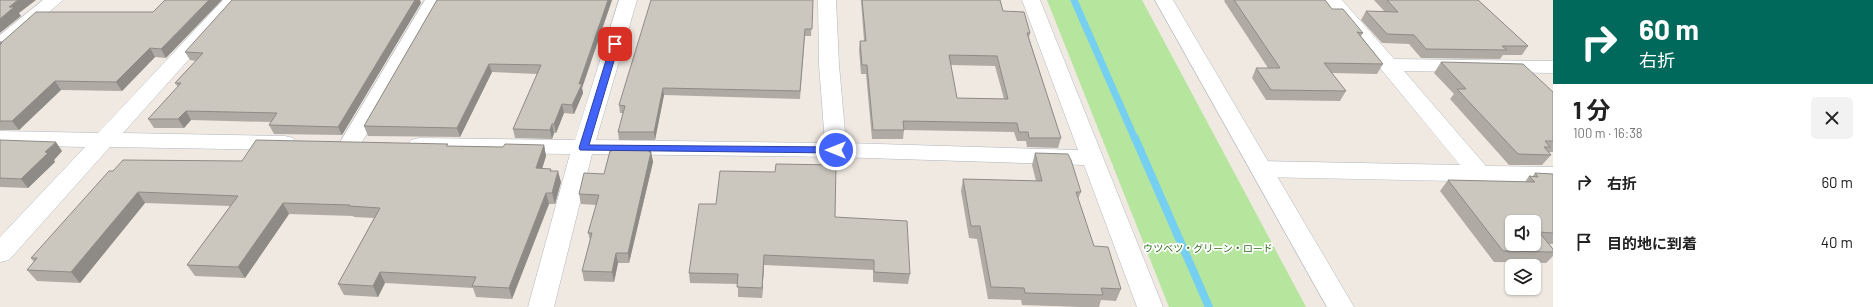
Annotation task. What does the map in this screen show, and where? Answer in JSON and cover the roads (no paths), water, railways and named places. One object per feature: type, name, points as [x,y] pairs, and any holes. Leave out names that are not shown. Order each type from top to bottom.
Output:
[{"type":"street","points":[[0,45],[54,0]]},
{"type":"street","points":[[0,253],[233,0]]},
{"type":"street","points":[[350,144],[434,0]]},
{"type":"street","points":[[541,307],[583,148],[628,0]]},
{"type":"street","points":[[827,0],[836,150]]},
{"type":"street","points":[[1031,0],[1150,307]]},
{"type":"street","points":[[1164,0],[1340,307]]},
{"type":"street","points":[[1332,0],[1480,174]]},
{"type":"street","points":[[1387,65],[1553,67]]},
{"type":"street","points":[[0,138],[303,143]]},
{"type":"street","points":[[326,144],[373,145]]},
{"type":"street","points":[[397,145],[836,150],[1091,158]]},
{"type":"street","points":[[1261,169],[1553,175]]},
{"type":"waterway","points":[[1074,0],[1135,139]]},
{"type":"waterway","points":[[1135,138],[1209,307]]},
{"type":"park label","name":"ウツベツ・グリーン・ロード","points":[[1208,248]]}]
